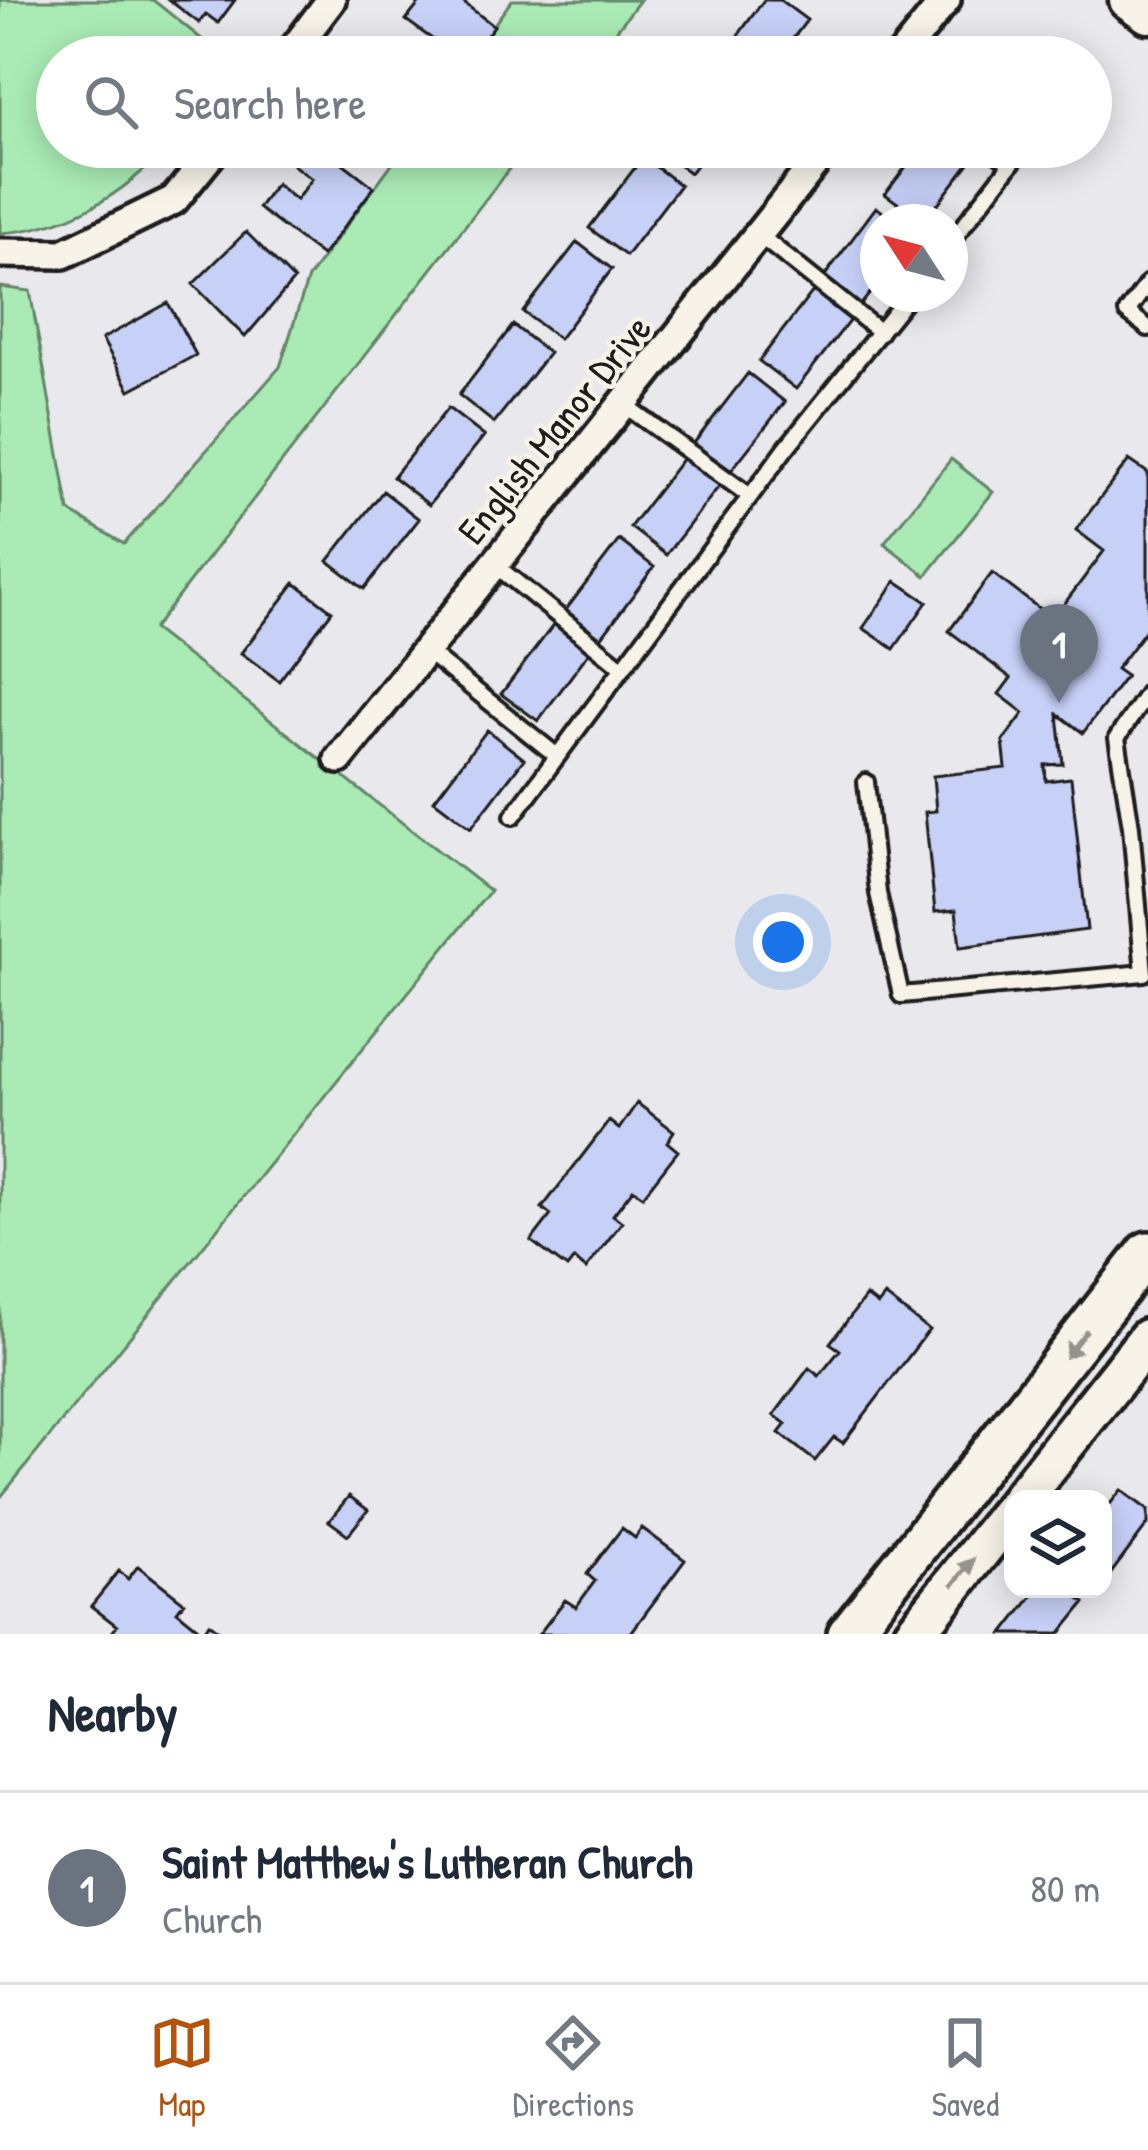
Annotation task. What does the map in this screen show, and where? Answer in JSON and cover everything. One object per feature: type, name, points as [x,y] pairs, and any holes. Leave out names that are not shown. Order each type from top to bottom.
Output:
[{"type":"main road","points":[[848,1634],[1148,1252]]},
{"type":"main road","points":[[1028,1490],[1148,1340]]},
{"type":"main road","points":[[914,1634],[1004,1520]]},
{"type":"street","points":[[304,36],[331,0]]},
{"type":"street","points":[[917,36],[946,0]]},
{"type":"street","points":[[1128,0],[1148,14]]},
{"type":"street","points":[[0,253],[63,254],[174,200],[200,168]]},
{"type":"street","name":"English Manor Drive","points":[[340,759],[812,168]]},
{"type":"lane","points":[[968,220],[1008,168]]},
{"type":"lane","points":[[759,235],[880,332]]},
{"type":"lane","points":[[1148,283],[1126,312],[1148,328]]},
{"type":"lane","points":[[514,815],[750,496],[896,312]]},
{"type":"lane","points":[[623,404],[750,496]]},
{"type":"lane","points":[[495,565],[623,668]]},
{"type":"lane","points":[[426,651],[557,756]]},
{"type":"lane","points":[[866,782],[878,893],[901,995],[1144,973],[1118,738],[1148,692]]},
{"type":"green space","points":[[0,0],[153,0],[198,36],[36,36],[36,168],[146,168],[112,195],[70,217],[0,233]]},
{"type":"green space","points":[[512,0],[640,0],[612,36],[485,36]]},
{"type":"green space","points":[[389,168],[510,168],[153,629],[490,891],[0,1498],[0,287],[30,291],[69,511],[124,544],[280,367],[308,278]]},
{"type":"green space","points":[[951,459],[993,492],[926,576],[884,543]]},
{"type":"building","points":[[169,0],[235,0],[218,23],[206,14],[199,23]]},
{"type":"building","points":[[422,0],[460,0],[494,26],[486,36],[428,36],[406,20]]},
{"type":"building","points":[[764,0],[780,0],[807,20],[795,36],[737,36]]},
{"type":"building","points":[[297,168],[349,168],[374,187],[322,256],[258,208],[276,184],[296,200],[312,179]]},
{"type":"building","points":[[635,168],[658,168],[680,185],[626,256],[589,228]]},
{"type":"building","points":[[905,168],[965,168],[938,204],[899,204],[885,194]]},
{"type":"building","points":[[860,228],[860,306],[823,278]]},
{"type":"building","points":[[246,232],[294,280],[245,337],[193,284]]},
{"type":"building","points":[[577,242],[612,269],[559,339],[523,312]]},
{"type":"building","points":[[813,291],[850,320],[796,389],[759,361]]},
{"type":"building","points":[[168,303],[196,355],[130,390],[102,339]]},
{"type":"building","points":[[513,325],[549,353],[494,423],[459,395]]},
{"type":"building","points":[[748,373],[785,402],[730,472],[694,443]]},
{"type":"building","points":[[448,408],[484,436],[429,505],[393,477]]},
{"type":"building","points":[[683,458],[720,485],[666,555],[630,527]]},
{"type":"building","points":[[1129,460],[1148,473],[1148,627],[1116,669],[1126,676],[1083,733],[1058,714],[1063,764],[1045,765],[1046,781],[1071,778],[1087,930],[960,947],[956,910],[935,912],[925,812],[936,811],[933,776],[1006,768],[1003,741],[1024,713],[999,694],[1011,678],[949,631],[992,573],[1053,619],[1104,551],[1076,530]]},
{"type":"building","points":[[383,491],[419,519],[364,589],[328,561]]},
{"type":"building","points":[[619,540],[654,567],[601,638],[565,611]]},
{"type":"building","points":[[896,581],[927,602],[894,649],[863,628]]},
{"type":"building","points":[[295,583],[332,611],[279,681],[241,653]]},
{"type":"building","points":[[554,624],[590,651],[538,721],[501,694]]},
{"type":"building","points":[[487,730],[524,759],[471,828],[434,800]]},
{"type":"building","points":[[637,1103],[674,1131],[667,1142],[678,1151],[643,1196],[633,1189],[613,1215],[622,1222],[586,1269],[574,1259],[567,1268],[531,1241],[551,1215],[542,1208],[609,1121],[619,1129]]},
{"type":"building","points":[[866,1296],[878,1305],[885,1296],[929,1330],[843,1443],[834,1437],[815,1461],[779,1433],[786,1424],[774,1415],[809,1368],[819,1376],[840,1350],[830,1343]]},
{"type":"building","points":[[1121,1490],[1148,1510],[1148,1524],[1112,1572],[1112,1502]]},
{"type":"building","points":[[349,1496],[368,1510],[348,1535],[329,1521]]},
{"type":"building","points":[[622,1528],[635,1538],[642,1528],[685,1560],[630,1634],[539,1634],[565,1600],[576,1607],[595,1581],[587,1574]]},
{"type":"building","points":[[138,1566],[184,1602],[177,1611],[203,1632],[209,1623],[224,1634],[111,1634],[117,1626],[91,1606],[119,1571],[128,1579]]},
{"type":"building","points":[[1031,1598],[1079,1598],[1085,1603],[1060,1634],[1003,1634]]},
{"type":"place","name":"Saint Matthew's Lutheran Church","points":[[1059,703]]}]
